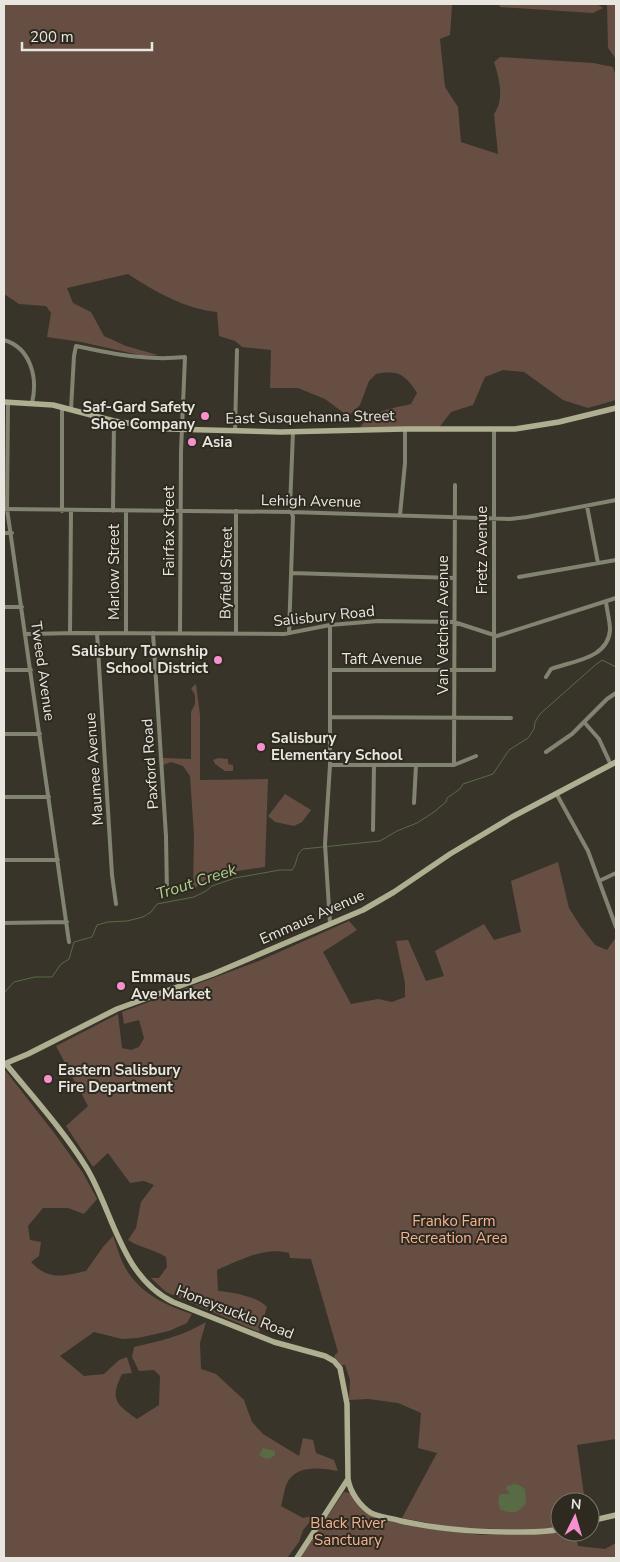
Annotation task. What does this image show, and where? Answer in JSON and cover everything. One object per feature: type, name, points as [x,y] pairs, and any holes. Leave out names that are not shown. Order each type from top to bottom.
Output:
[{"type":"main road","name":"East Susquehanna Street","points":[[6,402],[62,407],[139,426],[181,430],[293,432],[526,428],[616,408]]},
{"type":"main road","name":"Emmaus Avenue","points":[[5,1064],[117,1009],[213,974],[363,910],[457,850],[556,793],[614,764]]},
{"type":"main road","name":"Honeysuckle Road","points":[[5,1064],[62,1132],[85,1166],[132,1263],[140,1277],[149,1287],[172,1302],[274,1342],[325,1356],[337,1365],[342,1372],[347,1404],[348,1479]]},
{"type":"main road","points":[[348,1479],[350,1489],[359,1503],[370,1512],[379,1516],[429,1527],[481,1532],[550,1531]]},
{"type":"main road","points":[[297,1558],[348,1479]]},
{"type":"main road","points":[[600,1519],[616,1515]]},
{"type":"street","points":[[4,340],[19,347],[29,361],[35,389],[32,403]]},
{"type":"street","name":"Fairfax Street","points":[[72,409],[76,346],[130,357],[185,357],[181,430],[180,633]]},
{"type":"street","points":[[235,431],[237,350]]},
{"type":"street","name":"Tweed Avenue","points":[[6,402],[6,509],[12,532],[70,942]]},
{"type":"street","points":[[62,407],[62,511]]},
{"type":"street","name":"Marlow Street","points":[[113,511],[114,421]]},
{"type":"street","points":[[400,515],[405,463],[405,429]]},
{"type":"street","name":"Fretz Avenue","points":[[494,430],[494,670]]},
{"type":"street","points":[[289,633],[293,517],[291,512],[293,432]]},
{"type":"street","name":"Van Vetchen Avenue","points":[[454,765],[455,485]]},
{"type":"street","name":"Lehigh Avenue","points":[[6,509],[291,512],[521,518],[616,500]]},
{"type":"street","points":[[587,506],[598,563]]},
{"type":"street","points":[[70,633],[71,511]]},
{"type":"street","name":"Marlow Street","points":[[126,511],[126,633]]},
{"type":"street","name":"Byfield Street","points":[[236,512],[236,634]]},
{"type":"street","points":[[4,533],[12,532]]},
{"type":"street","points":[[519,577],[616,560]]},
{"type":"street","points":[[291,573],[454,578]]},
{"type":"street","points":[[494,635],[498,636],[616,598]]},
{"type":"street","points":[[546,677],[551,669],[591,656],[604,646],[610,630],[606,602]]},
{"type":"street","points":[[4,607],[22,606]]},
{"type":"street","name":"Salisbury Road","points":[[26,634],[289,633],[330,624],[378,621],[454,622],[494,635]]},
{"type":"street","points":[[330,624],[330,765],[325,846],[330,924]]},
{"type":"street","name":"Maumee Avenue","points":[[97,633],[112,875],[116,904]]},
{"type":"street","name":"Paxford Road","points":[[153,633],[168,894]]},
{"type":"street","points":[[4,670],[31,670]]},
{"type":"street","name":"Taft Avenue","points":[[330,670],[494,670]]},
{"type":"street","points":[[546,752],[572,734],[607,699],[616,693]]},
{"type":"street","points":[[330,718],[511,718]]},
{"type":"street","points":[[584,722],[599,739],[614,764]]},
{"type":"street","points":[[4,734],[40,734]]},
{"type":"street","points":[[330,765],[454,765],[476,756]]},
{"type":"street","points":[[373,830],[374,765]]},
{"type":"street","points":[[414,803],[416,765]]},
{"type":"street","points":[[556,793],[585,844],[616,927]]},
{"type":"street","points":[[4,797],[49,797]]},
{"type":"street","points":[[4,860],[58,860]]},
{"type":"street","points":[[599,881],[616,873]]},
{"type":"street","points":[[4,923],[67,922]]},
{"type":"green space","points":[[4,4],[471,4],[452,5],[450,35],[440,39],[445,87],[458,107],[461,142],[498,154],[494,114],[499,102],[500,88],[494,62],[500,57],[593,63],[613,67],[616,77],[616,400],[588,408],[563,400],[524,372],[503,370],[485,377],[473,405],[451,412],[438,429],[359,429],[375,414],[411,404],[417,393],[409,381],[395,373],[376,374],[369,381],[360,405],[348,416],[325,399],[298,388],[270,388],[271,350],[242,347],[235,341],[219,336],[217,312],[182,303],[159,293],[128,274],[67,288],[73,303],[91,312],[104,336],[126,346],[158,355],[144,356],[81,342],[47,337],[51,313],[46,306],[19,304],[4,294]]},
{"type":"green space","points":[[499,4],[597,4],[603,8],[593,13],[500,7]]},
{"type":"green space","points":[[607,4],[616,4],[616,59],[608,48]]},
{"type":"green space","points":[[196,684],[200,715],[200,780],[268,779],[265,867],[217,876],[200,884],[193,890],[194,835],[190,776],[183,766],[171,762],[163,765],[163,758],[191,759],[191,712],[195,704],[195,695],[191,688]]},
{"type":"green space","points":[[218,758],[228,759],[228,764],[233,765],[233,771],[225,771],[215,764],[213,760]]},
{"type":"green space","points":[[285,794],[311,810],[302,822],[294,826],[275,822],[268,816]]},
{"type":"green space","name":"Franko Farm Recreation Area","points":[[558,862],[569,908],[595,945],[607,950],[616,937],[616,1439],[577,1445],[584,1492],[550,1492],[550,1528],[543,1530],[455,1528],[402,1518],[437,1453],[418,1448],[421,1413],[398,1403],[368,1399],[349,1400],[350,1380],[345,1365],[341,1365],[334,1356],[338,1352],[311,1259],[290,1258],[289,1253],[271,1251],[252,1255],[217,1270],[218,1291],[252,1298],[267,1307],[259,1332],[166,1292],[151,1278],[159,1278],[167,1267],[166,1257],[128,1240],[136,1228],[141,1202],[154,1185],[144,1181],[130,1183],[108,1153],[93,1167],[66,1126],[88,1106],[56,1046],[118,1014],[122,1048],[131,1050],[139,1047],[144,1038],[139,1020],[124,1024],[122,1012],[259,961],[349,921],[357,930],[323,952],[351,1004],[378,999],[392,1002],[405,997],[405,983],[396,941],[408,940],[426,981],[444,976],[435,951],[484,924],[494,940],[521,932],[511,881]]},
{"type":"green space","points":[[4,1070],[55,1134],[83,1173],[97,1199],[84,1214],[68,1208],[43,1208],[28,1226],[30,1240],[41,1242],[39,1256],[31,1262],[44,1272],[56,1276],[86,1271],[113,1236],[124,1265],[132,1278],[146,1292],[172,1307],[192,1314],[187,1323],[169,1331],[138,1338],[122,1339],[94,1332],[60,1356],[84,1376],[104,1374],[119,1360],[127,1357],[132,1373],[122,1374],[116,1389],[116,1395],[119,1405],[137,1419],[159,1405],[160,1376],[154,1370],[139,1371],[132,1357],[134,1347],[180,1334],[206,1322],[200,1343],[201,1369],[216,1374],[244,1400],[252,1422],[263,1434],[299,1456],[303,1438],[313,1440],[316,1453],[334,1460],[338,1471],[317,1468],[303,1470],[291,1477],[287,1483],[281,1506],[303,1518],[316,1515],[303,1530],[299,1542],[287,1558],[4,1558]]},
{"type":"green space","name":"Black River Sanctuary","points":[[344,1492],[350,1493],[378,1517],[429,1529],[483,1535],[550,1533],[550,1542],[577,1542],[578,1546],[605,1549],[616,1543],[616,1558],[299,1558]]},
{"type":"shaded area","points":[[263,1448],[275,1451],[275,1455],[266,1459],[259,1455]]},
{"type":"shaded area","points":[[515,1484],[525,1489],[526,1502],[524,1506],[515,1512],[500,1509],[498,1501],[500,1494],[509,1494],[506,1489],[507,1486]]},
{"type":"waterway","name":"Trout Creek","points":[[4,993],[14,982],[35,977],[52,977],[61,964],[69,959],[74,942],[92,937],[97,925],[143,917],[151,912],[157,904],[194,897],[212,886],[235,878],[280,870],[292,870],[303,849],[380,841],[397,831],[417,823],[446,802],[447,798],[460,789],[463,784],[493,774],[509,750],[528,738],[540,714],[593,667],[602,660],[616,667]]},
{"type":"place","name":"Saf-Gard Safety Shoe Company","points":[[205,416]]},
{"type":"place","name":"Asia","points":[[192,442]]},
{"type":"place","name":"Salisbury Township School District","points":[[218,660]]},
{"type":"place","name":"Salisbury Elementary School","points":[[261,747]]},
{"type":"place","name":"Emmaus Ave Market","points":[[121,986]]},
{"type":"place","name":"Eastern Salisbury Fire Department","points":[[48,1079]]}]
